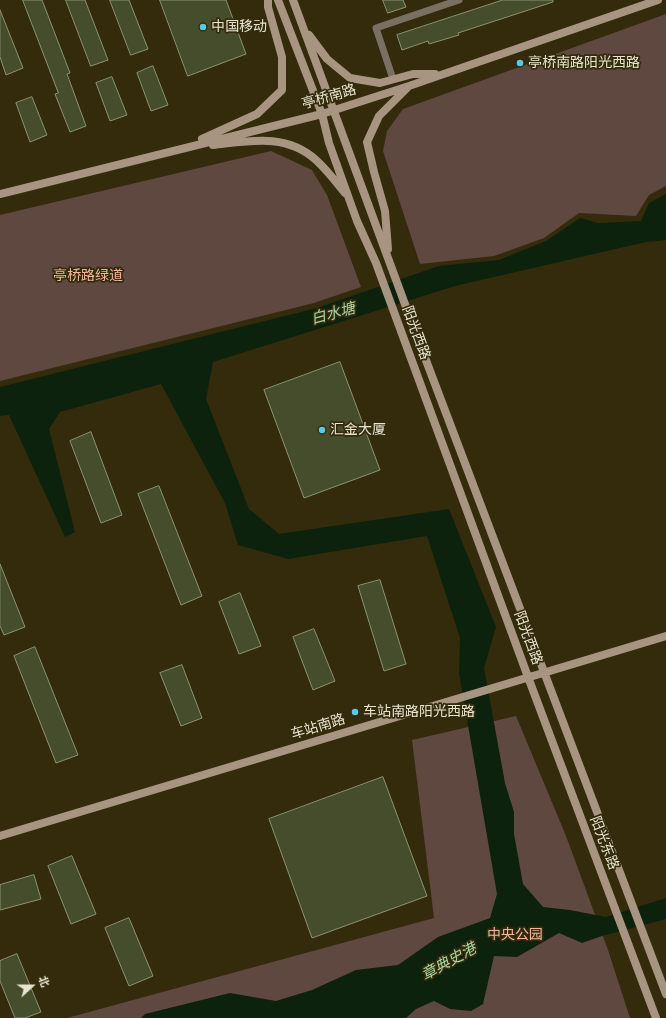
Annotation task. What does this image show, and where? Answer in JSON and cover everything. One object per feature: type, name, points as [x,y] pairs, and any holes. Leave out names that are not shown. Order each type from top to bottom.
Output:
[{"type":"main road","points":[[182,148],[257,114],[282,90],[282,57],[268,7],[268,0]]},
{"type":"main road","name":"阳光西路","points":[[278,0],[322,114],[329,143],[348,197],[376,263],[528,677]]},
{"type":"main road","name":"阳光西路","points":[[293,0],[543,672]]},
{"type":"main road","name":"亭桥南路","points":[[0,194],[322,114],[409,86],[658,0]]},
{"type":"main road","points":[[303,25],[327,59],[350,78],[380,83],[413,74],[442,74]]},
{"type":"main road","points":[[388,258],[385,211],[367,142],[379,116],[409,86]]},
{"type":"main road","points":[[182,148],[273,140],[296,146],[316,160],[348,197]]},
{"type":"main road","name":"车站南路","points":[[0,836],[492,686],[528,677],[666,636]]},
{"type":"main road","name":"阳光东路","points":[[543,672],[666,994]]},
{"type":"main road","name":"阳光东路","points":[[528,677],[656,1018]]},
{"type":"lane","points":[[393,79],[376,28],[459,0]]},
{"type":"green space","points":[[666,14],[666,186],[649,195],[636,216],[579,213],[544,238],[494,256],[420,264],[383,151],[387,131],[403,109]]},
{"type":"green space","name":"亭桥路绿道","points":[[271,151],[312,170],[327,195],[361,287],[314,303],[0,381],[0,215]]},
{"type":"green space","name":"中央公园","points":[[516,716],[566,836],[608,950],[630,1018],[67,1018],[434,918],[412,740]]},
{"type":"water","points":[[666,194],[666,240],[646,242],[455,286],[213,362],[206,399],[249,509],[279,534],[449,509],[496,627],[484,668],[505,783],[514,812],[514,834],[523,884],[543,907],[570,910],[606,917],[666,898],[666,919],[602,936],[582,943],[559,933],[517,957],[494,956],[483,1004],[471,1011],[450,1009],[434,1001],[416,1009],[406,1018],[141,1018],[145,1014],[230,993],[276,1001],[312,990],[356,970],[398,965],[438,937],[490,918],[497,894],[459,673],[460,638],[427,536],[288,559],[238,545],[225,503],[161,384],[60,412],[49,429],[75,532],[65,537],[9,415],[0,416],[0,387],[317,308],[439,266],[499,260],[546,241],[580,218],[598,223],[641,221],[649,203]]},
{"type":"building","points":[[23,0],[42,0],[70,73],[67,74],[86,126],[70,132],[55,94],[58,93]]},
{"type":"building","points":[[66,0],[85,0],[108,60],[91,66]]},
{"type":"building","points":[[110,0],[129,0],[148,49],[131,55]]},
{"type":"building","name":"中国移动","points":[[160,0],[226,0],[246,54],[188,76]]},
{"type":"building","points":[[383,0],[403,0],[406,7],[388,13]]},
{"type":"building","points":[[503,0],[553,0],[553,2],[458,33],[459,35],[429,44],[428,41],[402,50],[397,35]]},
{"type":"building","points":[[0,10],[23,68],[6,75],[0,57]]},
{"type":"building","points":[[153,66],[168,105],[151,111],[137,73]]},
{"type":"building","points":[[112,77],[127,115],[110,121],[96,83]]},
{"type":"building","points":[[32,97],[47,135],[30,142],[16,103]]},
{"type":"building","name":"汇金大厦","points":[[340,362],[380,470],[304,498],[264,390]]},
{"type":"building","points":[[91,432],[122,515],[101,523],[70,441]]},
{"type":"building","points":[[159,486],[202,596],[181,605],[138,494]]},
{"type":"building","points":[[0,564],[25,627],[4,635],[0,626]]},
{"type":"building","points":[[380,580],[406,664],[384,671],[358,586]]},
{"type":"building","points":[[240,593],[261,646],[239,654],[219,602]]},
{"type":"building","points":[[314,629],[335,681],[313,690],[293,637]]},
{"type":"building","points":[[35,647],[78,755],[56,763],[14,656]]},
{"type":"building","points":[[182,665],[202,718],[181,726],[160,673]]},
{"type":"building","points":[[383,777],[427,896],[312,938],[269,819]]},
{"type":"building","points":[[72,856],[96,914],[71,924],[48,866]]},
{"type":"building","points":[[34,875],[41,899],[0,910],[0,885]]},
{"type":"building","points":[[129,918],[153,976],[129,986],[105,928]]},
{"type":"building","points":[[17,954],[41,1012],[25,1018],[15,1018],[0,981],[0,961]]},
{"type":"place","name":"中国移动","points":[[203,27]]},
{"type":"place","name":"亭桥南路阳光西路","points":[[520,63]]},
{"type":"place","name":"汇金大厦","points":[[322,430]]},
{"type":"place","name":"车站南路阳光西路","points":[[355,712]]},
{"type":"water label","name":"白水塘","points":[[333,314]]},
{"type":"water label","name":"章典史港","points":[[449,962]]}]
